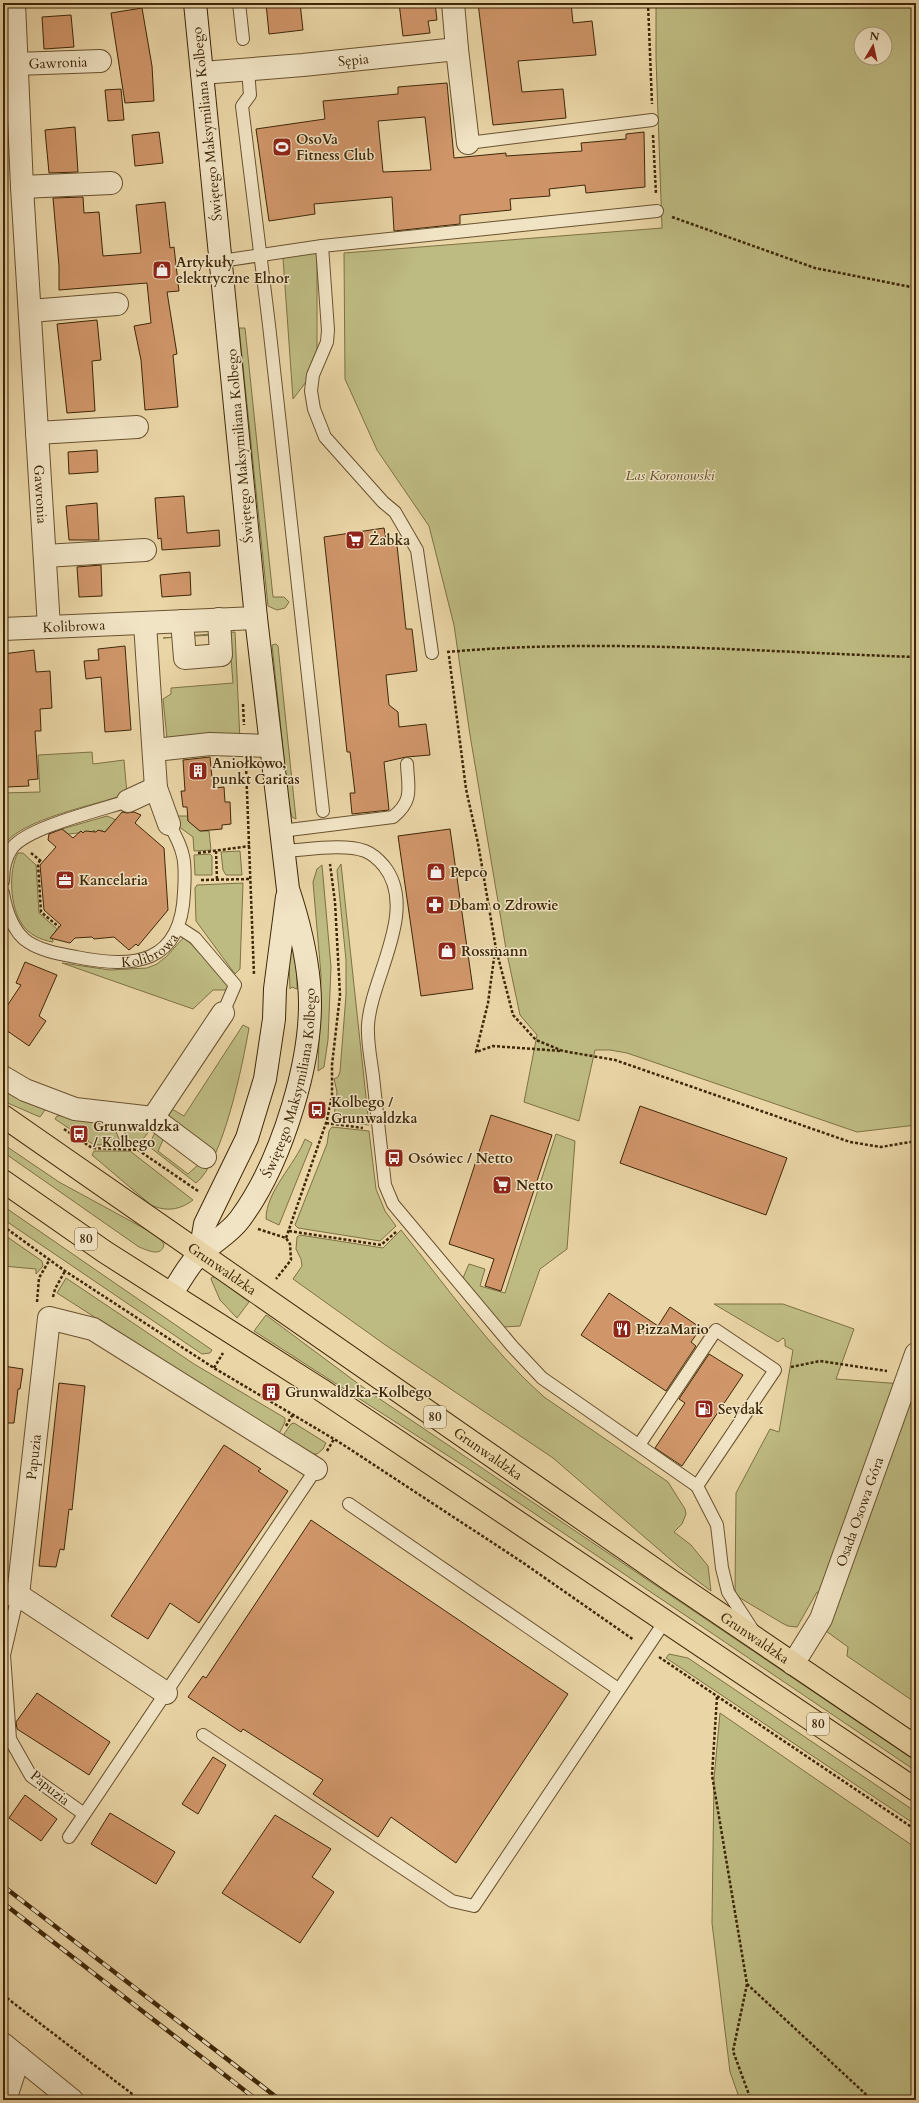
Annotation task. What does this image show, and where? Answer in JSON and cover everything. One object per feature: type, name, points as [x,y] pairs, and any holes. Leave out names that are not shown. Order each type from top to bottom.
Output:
[{"type":"main road","name":"Grunwaldzka","points":[[3,1116],[762,1643],[916,1747]]},
{"type":"main road","name":"80","points":[[3,1181],[105,1252],[320,1389],[916,1790]]},
{"type":"street","name":"Gawronia","points":[[14,3],[22,187],[49,627]]},
{"type":"street","name":"Świętego Maksymiliana Kolbego","points":[[171,1294],[200,1253],[228,1233],[240,1219],[264,1182],[290,1119],[306,1051],[310,997],[309,982],[298,918],[288,889],[256,618],[222,261],[195,3]]},
{"type":"street","points":[[453,3],[468,142]]},
{"type":"street","name":"Sępia","points":[[202,73],[248,70],[458,49]]},
{"type":"street","name":"Gawronia","points":[[16,64],[100,61]]},
{"type":"street","points":[[22,187],[111,184]]},
{"type":"street","points":[[30,311],[117,304]]},
{"type":"street","points":[[37,433],[137,427]]},
{"type":"street","points":[[45,556],[145,550]]},
{"type":"street","name":"Kolibrowa","points":[[3,630],[256,618]]},
{"type":"street","points":[[182,621],[185,658],[221,655],[219,619]]},
{"type":"street","name":"Kolibrowa","points":[[145,624],[155,750],[156,788],[169,824]]},
{"type":"street","points":[[155,750],[210,744],[271,746]]},
{"type":"street","points":[[128,801],[156,788]]},
{"type":"street","name":"Świętego Maksymiliana Kolbego","points":[[200,1253],[205,1224],[247,1138],[265,1079],[274,1019],[275,989],[288,889]]},
{"type":"street","points":[[153,1118],[223,1013]]},
{"type":"street","points":[[3,1077],[25,1090],[75,1109],[153,1118],[206,1157]]},
{"type":"street","points":[[49,1318],[93,1328],[316,1469]]},
{"type":"street","name":"Papuzia","points":[[10,1594],[49,1318]]},
{"type":"street","name":"Osada Osowa Góra","points":[[793,1664],[821,1619],[916,1354]]},
{"type":"street","points":[[10,1594],[166,1692]]},
{"type":"street","points":[[3,2044],[72,2100]]},
{"type":"street","points":[[4,2100],[20,2057]]},
{"type":"lane","points":[[239,3],[243,39]]},
{"type":"lane","points":[[248,70],[250,95],[242,106],[259,256],[269,325],[323,811]]},
{"type":"lane","points":[[468,142],[652,120]]},
{"type":"lane","points":[[222,261],[322,246],[657,211]]},
{"type":"lane","points":[[322,246],[328,330],[327,342],[313,375],[311,392],[314,409],[325,437],[383,502],[395,512],[417,550],[432,653]]},
{"type":"lane","points":[[282,841],[393,817],[402,810],[409,799],[407,764]]},
{"type":"lane","points":[[3,881],[7,857],[13,847],[30,834],[128,801]]},
{"type":"lane","name":"Kolibrowa","points":[[3,893],[8,914],[14,928],[25,940],[47,950],[100,962],[133,962],[145,960],[166,945],[178,927],[183,912],[185,881],[184,854],[180,843],[169,824]]},
{"type":"lane","points":[[282,841],[365,851],[378,859],[388,872],[394,885],[397,902],[395,923],[372,1000],[368,1026],[385,1185],[393,1204],[512,1346],[542,1378],[697,1486],[717,1525],[722,1568],[728,1592],[762,1643]]},
{"type":"lane","points":[[178,927],[195,938],[235,985],[223,1013]]},
{"type":"lane","points":[[638,1445],[716,1330],[775,1370],[697,1486]]},
{"type":"lane","points":[[68,1837],[316,1469]]},
{"type":"lane","points":[[349,1504],[618,1689]]},
{"type":"lane","name":"Papuzia","points":[[10,1594],[4,1655],[10,1739],[31,1776],[84,1814]]},
{"type":"lane","points":[[202,1735],[452,1901],[474,1906],[665,1621]]},
{"type":"path","points":[[657,211],[815,268],[916,288]]},
{"type":"path","points":[[432,653],[520,646],[607,645],[916,657]]},
{"type":"path","points":[[449,652],[466,789],[478,843],[496,949],[513,1015],[536,1040],[563,1051]]},
{"type":"path","points":[[184,854],[250,846]]},
{"type":"path","points":[[216,851],[217,880]]},
{"type":"path","points":[[40,860],[38,864],[41,912],[59,927]]},
{"type":"path","points":[[185,881],[251,879]]},
{"type":"path","points":[[496,949],[488,1003],[476,1052],[493,1046],[563,1051],[615,1060],[850,1142],[881,1147],[916,1141]]},
{"type":"path","points":[[117,1114],[125,1141],[140,1150],[198,1192]]},
{"type":"path","points":[[140,1150],[153,1130],[153,1118]]},
{"type":"path","points":[[326,1123],[379,1130]]},
{"type":"path","points":[[60,1127],[92,1148],[140,1150]]},
{"type":"path","points":[[289,1231],[381,1245],[408,1221]]},
{"type":"path","points":[[3,1226],[66,1271],[214,1368],[352,1451],[522,1562],[717,1697],[916,1830]]},
{"type":"path","points":[[50,1259],[39,1278],[35,1315],[49,1318],[54,1289],[66,1271]]},
{"type":"path","points":[[775,1370],[820,1361],[909,1375]]},
{"type":"path","points":[[717,1697],[712,1775],[747,1984],[733,2050],[751,2100]]},
{"type":"path","points":[[747,1984],[872,2100]]},
{"type":"path","points":[[3,1995],[140,2100]]},
{"type":"green space","name":"Las Koronowski","points":[[656,3],[916,3],[916,1125],[857,1132],[627,1053],[610,1050],[595,1050],[579,1121],[524,1102],[537,1035],[520,1015],[506,949],[470,735],[454,625],[429,526],[377,450],[345,379],[344,253],[662,228],[656,58]]},
{"type":"green space","points":[[317,252],[317,355],[306,382],[293,399],[283,258]]},
{"type":"green space","points":[[239,328],[245,328],[273,597],[284,597],[289,602],[285,608],[277,610],[268,606]]},
{"type":"green space","points":[[235,632],[240,741],[167,738],[163,699],[171,694],[171,688],[233,683],[229,634],[163,638]]},
{"type":"green space","points":[[276,644],[278,646],[296,819],[292,817],[289,805],[272,645]]},
{"type":"green space","points":[[92,752],[93,764],[124,760],[127,794],[60,814],[25,828],[12,836],[3,846],[3,793],[40,792],[38,755]]},
{"type":"green space","points":[[107,816],[116,820],[103,834],[102,830],[99,834],[98,830],[93,835],[94,830],[90,835],[89,831],[86,835],[85,831],[81,835],[81,831],[78,833],[68,834],[62,829]]},
{"type":"green space","points":[[177,816],[188,816],[188,821],[200,831],[209,831],[211,850],[194,851],[193,837],[178,826]]},
{"type":"green space","points":[[240,851],[242,875],[226,875],[223,870],[221,852]]},
{"type":"green space","points":[[18,853],[23,853],[36,865],[39,913],[57,929],[52,936],[53,942],[44,940],[32,934],[25,928],[18,917],[13,899],[12,879],[13,869]]},
{"type":"green space","points":[[210,854],[212,856],[212,875],[195,875],[194,855]]},
{"type":"green space","points":[[341,864],[369,1125],[336,1121],[334,1116],[337,1092],[334,1079],[338,1077],[340,1072],[346,995],[346,960],[337,870]]},
{"type":"green space","points":[[322,865],[331,967],[328,1040],[324,1067],[318,1071],[321,975],[313,882],[317,869]]},
{"type":"green space","points":[[243,883],[240,969],[235,974],[196,921],[195,888],[197,885]]},
{"type":"green space","points":[[287,908],[297,950],[297,989],[292,987],[290,989]]},
{"type":"green space","points":[[184,937],[223,977],[231,990],[213,990],[193,1009],[62,963],[110,970],[147,968],[157,964],[167,956]]},
{"type":"green space","points":[[243,1025],[249,1028],[237,1087],[230,1111],[215,1155],[206,1172],[196,1183],[151,1148],[149,1144],[156,1131],[163,1140],[158,1151],[188,1174],[199,1164],[169,1117],[170,1108],[184,1116]]},
{"type":"green space","points":[[3,1086],[44,1108],[45,1110],[40,1117],[3,1101]]},
{"type":"green space","points":[[63,1115],[105,1122],[115,1129],[121,1144],[94,1145],[55,1119],[57,1116]]},
{"type":"green space","points":[[132,1125],[151,1129],[139,1144],[133,1144],[125,1136],[125,1129]]},
{"type":"green space","points":[[332,1127],[369,1131],[376,1189],[385,1211],[396,1226],[380,1241],[298,1228],[295,1225],[327,1144],[329,1131]]},
{"type":"green space","points":[[556,1134],[575,1141],[567,1249],[540,1269],[520,1326],[504,1327],[463,1278],[469,1264],[485,1269],[480,1286],[505,1293]]},
{"type":"green space","points":[[305,1139],[312,1143],[279,1225],[266,1219],[267,1209],[276,1188],[295,1159]]},
{"type":"green space","points":[[3,1144],[59,1182],[158,1236],[164,1244],[163,1248],[160,1251],[154,1252],[139,1247],[3,1152]]},
{"type":"green space","points":[[94,1151],[130,1151],[193,1200],[183,1206],[173,1209],[162,1209],[151,1205],[92,1155]]},
{"type":"green space","points":[[3,1206],[212,1350],[210,1353],[202,1354],[3,1219]]},
{"type":"green space","points":[[401,1230],[487,1338],[505,1359],[544,1397],[668,1482],[685,1509],[686,1514],[682,1524],[674,1532],[691,1545],[708,1566],[711,1591],[678,1566],[553,1458],[384,1344],[293,1279],[302,1266],[301,1259],[296,1249],[297,1237],[300,1235],[383,1248]]},
{"type":"green space","points":[[3,1234],[42,1261],[43,1266],[36,1274],[36,1269],[3,1266]]},
{"type":"green space","points":[[212,1277],[215,1277],[249,1302],[237,1318],[220,1300],[211,1279]]},
{"type":"green space","points":[[66,1278],[194,1364],[285,1418],[285,1422],[280,1432],[276,1433],[57,1293]]},
{"type":"green space","points":[[714,1304],[783,1304],[854,1329],[836,1379],[916,1385],[916,1703],[847,1656],[848,1647],[826,1631],[836,1599],[817,1592],[797,1627],[788,1626],[782,1623],[740,1598],[735,1592],[736,1493],[770,1429],[779,1432],[793,1350],[785,1346],[785,1340],[783,1338],[778,1342]]},
{"type":"green space","points":[[266,1315],[368,1391],[916,1761],[916,1771],[467,1468],[254,1331]]},
{"type":"green space","points":[[294,1423],[326,1443],[323,1449],[317,1454],[309,1454],[285,1437],[284,1434],[291,1424]]},
{"type":"green space","points":[[669,1654],[688,1658],[916,1812],[916,1825],[666,1658]]},
{"type":"green space","points":[[720,1713],[916,1848],[916,2100],[740,2100],[730,2072],[712,1923],[714,1779]]},
{"type":"building","points":[[266,3],[300,3],[303,30],[269,34]]},
{"type":"building","points":[[399,3],[435,3],[437,20],[428,21],[430,33],[403,36]]},
{"type":"building","points":[[478,3],[571,3],[573,23],[592,21],[596,55],[518,61],[522,92],[563,89],[566,118],[493,125]]},
{"type":"building","points":[[142,8],[152,66],[154,101],[125,103],[111,13]]},
{"type":"building","points":[[71,15],[74,47],[44,49],[42,17]]},
{"type":"building","points":[[447,83],[454,158],[506,153],[506,156],[582,151],[581,143],[626,139],[626,134],[644,132],[645,187],[586,193],[585,185],[549,189],[550,196],[510,199],[511,210],[460,215],[460,224],[394,231],[392,197],[314,204],[315,214],[269,221],[256,129],[325,119],[323,101],[398,94],[398,87]],"holes":[[[425,117],[431,170],[383,172],[378,121]]]},
{"type":"building","points":[[121,89],[124,120],[108,121],[105,90]]},
{"type":"building","points":[[75,127],[78,172],[49,173],[45,130]]},
{"type":"building","points":[[159,132],[163,163],[135,166],[132,135]]},
{"type":"building","points":[[83,197],[84,213],[99,212],[103,256],[141,253],[136,205],[165,202],[170,248],[174,247],[179,291],[167,292],[177,354],[173,355],[178,407],[145,410],[141,360],[134,326],[151,323],[147,283],[59,290],[59,266],[53,198]]},
{"type":"building","points":[[97,320],[101,360],[92,361],[95,411],[67,413],[57,324]]},
{"type":"building","points":[[97,450],[98,472],[69,474],[68,452]]},
{"type":"building","points":[[184,496],[187,533],[219,530],[220,546],[162,550],[161,538],[158,539],[155,498]]},
{"type":"building","points":[[97,503],[99,540],[69,540],[66,506]]},
{"type":"building","points":[[384,528],[387,544],[397,545],[406,629],[412,629],[417,671],[386,675],[389,705],[398,712],[399,727],[426,724],[430,755],[406,757],[384,762],[389,810],[352,814],[350,793],[355,793],[350,752],[347,752],[324,537]]},
{"type":"building","points":[[101,565],[102,596],[79,597],[77,567]]},
{"type":"building","points":[[190,572],[191,595],[162,597],[160,575]]},
{"type":"building","points":[[125,646],[131,730],[105,732],[101,677],[86,679],[84,661],[99,660],[98,649]]},
{"type":"building","points":[[34,650],[36,672],[50,671],[52,708],[40,709],[41,731],[35,731],[38,779],[28,780],[29,786],[7,787],[3,723],[3,654]]},
{"type":"building","points":[[210,757],[213,788],[224,787],[225,802],[230,802],[231,824],[222,825],[222,829],[200,831],[188,821],[187,807],[183,807],[181,791],[185,791],[183,760]]},
{"type":"building","points":[[122,812],[134,812],[141,815],[135,823],[164,848],[168,910],[138,946],[136,944],[129,950],[114,937],[94,939],[92,937],[75,938],[70,943],[50,938],[61,925],[44,910],[40,865],[56,847],[48,840],[49,834],[62,829],[73,838],[81,831],[83,833],[85,831],[96,832],[98,830],[105,832]]},
{"type":"building","points":[[450,829],[473,989],[421,996],[398,836]]},
{"type":"building","points":[[25,962],[57,975],[39,1016],[46,1021],[29,1046],[3,1028],[3,1012],[21,985],[16,983]]},
{"type":"building","points":[[640,1106],[787,1158],[766,1215],[620,1163]]},
{"type":"building","name":"Netto","points":[[491,1115],[552,1135],[501,1291],[485,1286],[494,1259],[449,1244]]},
{"type":"building","points":[[609,1293],[658,1326],[670,1307],[701,1328],[691,1342],[696,1346],[666,1391],[581,1335]]},
{"type":"building","points":[[709,1354],[743,1375],[682,1466],[655,1448],[685,1403],[679,1399]]},
{"type":"building","points":[[3,1366],[23,1369],[20,1389],[18,1389],[14,1423],[3,1423]]},
{"type":"building","points":[[59,1383],[85,1386],[72,1510],[69,1509],[64,1550],[60,1549],[56,1567],[39,1566]]},
{"type":"building","points":[[224,1445],[261,1469],[258,1471],[288,1491],[199,1623],[170,1603],[148,1639],[111,1616]]},
{"type":"building","points":[[311,1520],[568,1694],[456,1863],[391,1817],[378,1837],[313,1794],[323,1780],[243,1729],[241,1732],[188,1697],[203,1676],[206,1678]]},
{"type":"building","points":[[37,1693],[110,1742],[89,1775],[17,1729],[16,1722]]},
{"type":"building","points":[[213,1757],[226,1765],[198,1814],[182,1804]]},
{"type":"building","points":[[25,1795],[57,1819],[41,1841],[9,1818]]},
{"type":"building","points":[[110,1813],[175,1852],[156,1884],[91,1844]]},
{"type":"building","points":[[275,1815],[331,1849],[312,1877],[334,1892],[300,1943],[222,1893]]},
{"type":"railway","points":[[3,1886],[280,2100]]},
{"type":"railway","points":[[3,1903],[257,2100]]},
{"type":"place","name":"OsoVa Fitness Club","points":[[282,147]]},
{"type":"place","name":"Artykuły elektryczne Elnor","points":[[162,270]]},
{"type":"place","name":"Żabka","points":[[355,540]]},
{"type":"place","name":"Aniołkowo, punkt Caritas","points":[[198,771]]},
{"type":"place","name":"Pepco","points":[[436,872]]},
{"type":"place","name":"Kancelaria","points":[[65,880]]},
{"type":"place","name":"Dbam o Zdrowie","points":[[435,905]]},
{"type":"place","name":"Rossmann","points":[[447,951]]},
{"type":"place","name":"Kolbego / Grunwaldzka","points":[[317,1110]]},
{"type":"place","name":"Grunwaldzka / Kolbego","points":[[79,1134]]},
{"type":"place","name":"Osówiec / Netto","points":[[394,1158]]},
{"type":"place","name":"Netto","points":[[502,1185]]},
{"type":"place","name":"PizzaMario","points":[[622,1329]]},
{"type":"place","name":"Grunwaldzka-Kolbego","points":[[271,1392]]},
{"type":"place","name":"Seydak","points":[[704,1409]]}]
